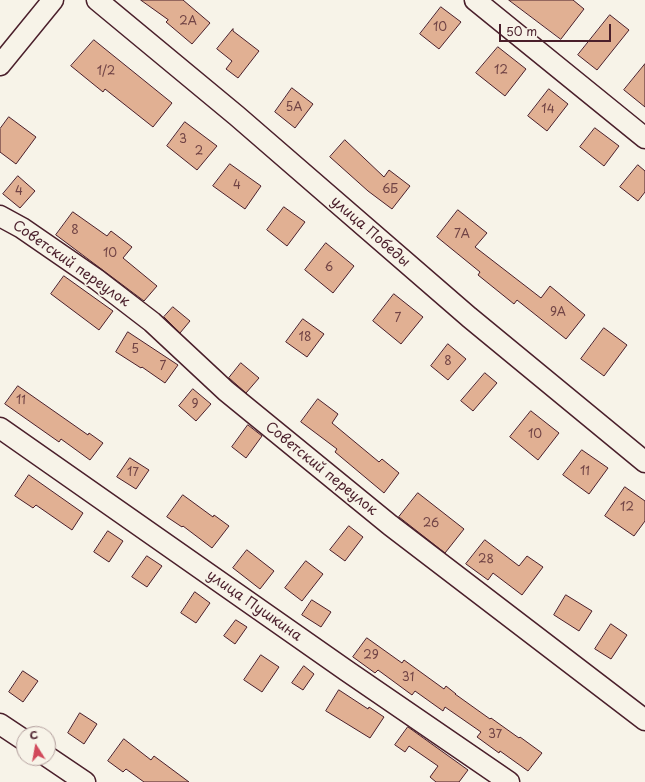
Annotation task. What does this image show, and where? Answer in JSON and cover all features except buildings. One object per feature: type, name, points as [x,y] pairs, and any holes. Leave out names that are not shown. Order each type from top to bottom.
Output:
[{"type":"street","points":[[0,65],[53,0]]},
{"type":"street","name":"улица Победы","points":[[97,0],[237,116],[469,317],[645,462]]},
{"type":"street","points":[[475,0],[645,138]]},
{"type":"street","name":"Советский переулок","points":[[0,216],[22,228],[96,279],[152,322],[226,391],[384,520],[645,720]]},
{"type":"street","name":"улица Пушкина","points":[[0,428],[509,782]]},
{"type":"street","points":[[0,724],[16,735]]},
{"type":"street","points":[[56,762],[85,782]]}]
